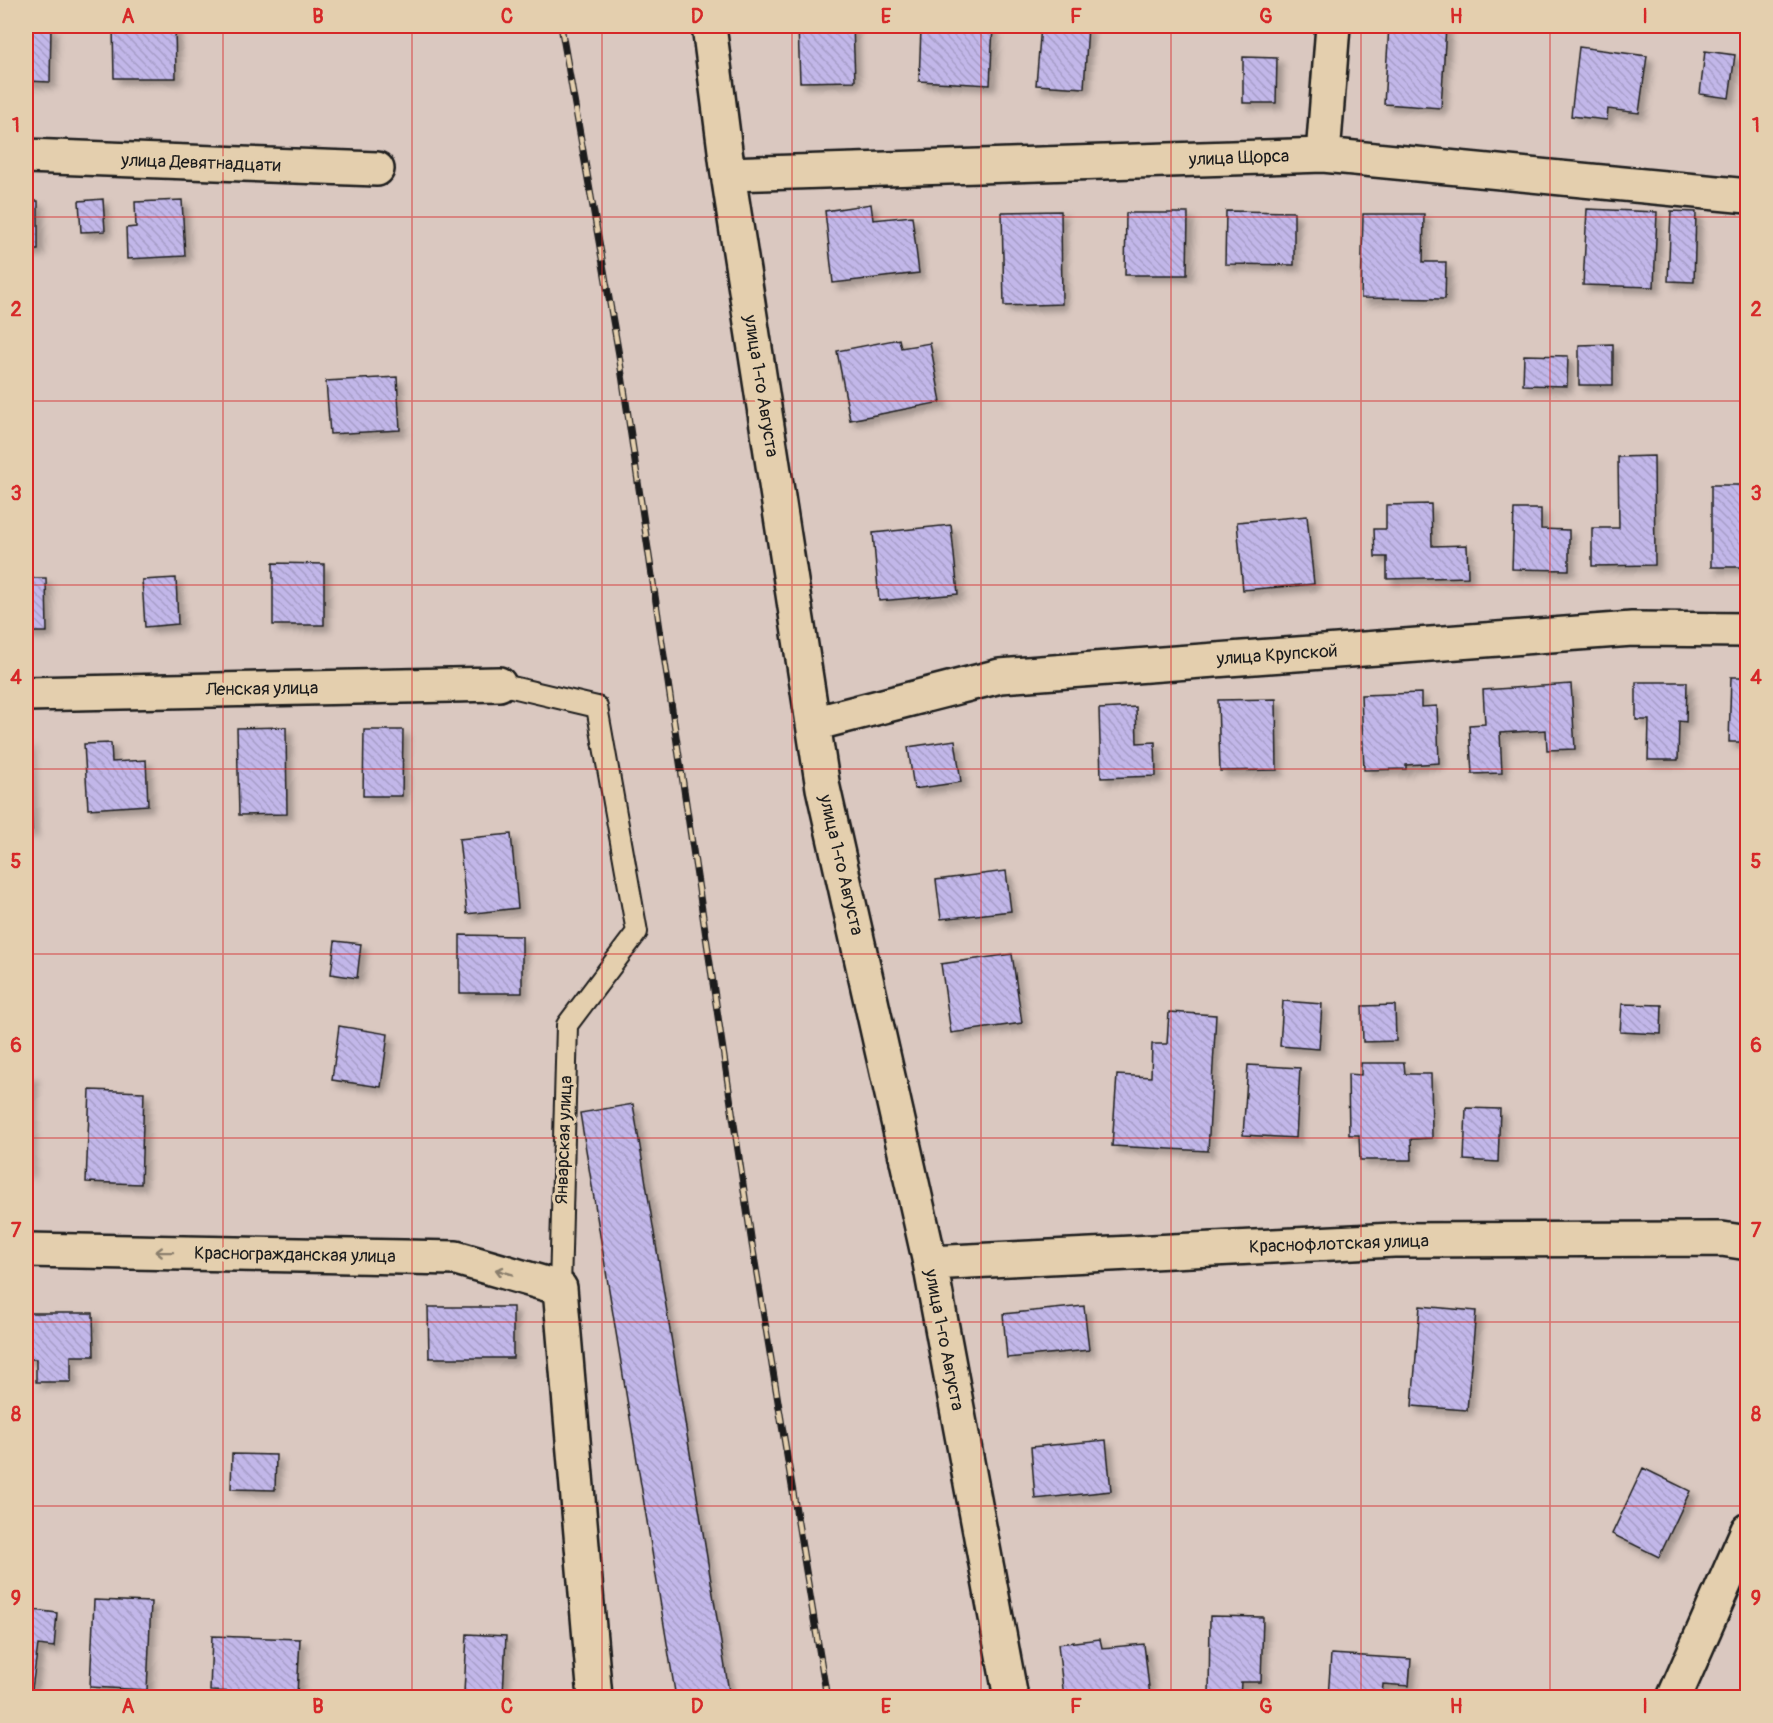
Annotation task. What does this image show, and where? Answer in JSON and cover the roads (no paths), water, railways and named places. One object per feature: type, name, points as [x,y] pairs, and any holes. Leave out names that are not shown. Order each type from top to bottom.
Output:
[{"type":"street","name":"улица 1-го Августа","points":[[709,26],[728,174],[823,788],[930,1263],[1011,1698]]},
{"type":"street","points":[[1323,155],[1333,26]]},
{"type":"street","name":"улица Щорса","points":[[728,174],[1323,155],[1748,196]]},
{"type":"street","name":"улица Девятнадцати","points":[[26,156],[377,169]]},
{"type":"street","name":"улица Крупской","points":[[813,724],[1000,676],[1632,629],[1748,630]]},
{"type":"street","name":"Ленская улица","points":[[26,694],[499,684]]},
{"type":"street","name":"Краснофлотская улица","points":[[930,1263],[1394,1240],[1722,1239],[1748,1243]]},
{"type":"street","name":"Красногражданская улица","points":[[26,1250],[456,1258],[560,1288]]},
{"type":"street","name":"Январская улица","points":[[560,1288],[595,1698]]},
{"type":"street","points":[[1674,1698],[1748,1530]]},
{"type":"lane","name":"Январская улица","points":[[499,684],[597,707],[637,932],[567,1025],[560,1288]]},
{"type":"railway","points":[[561,26],[619,355],[752,1244],[827,1698]]}]
